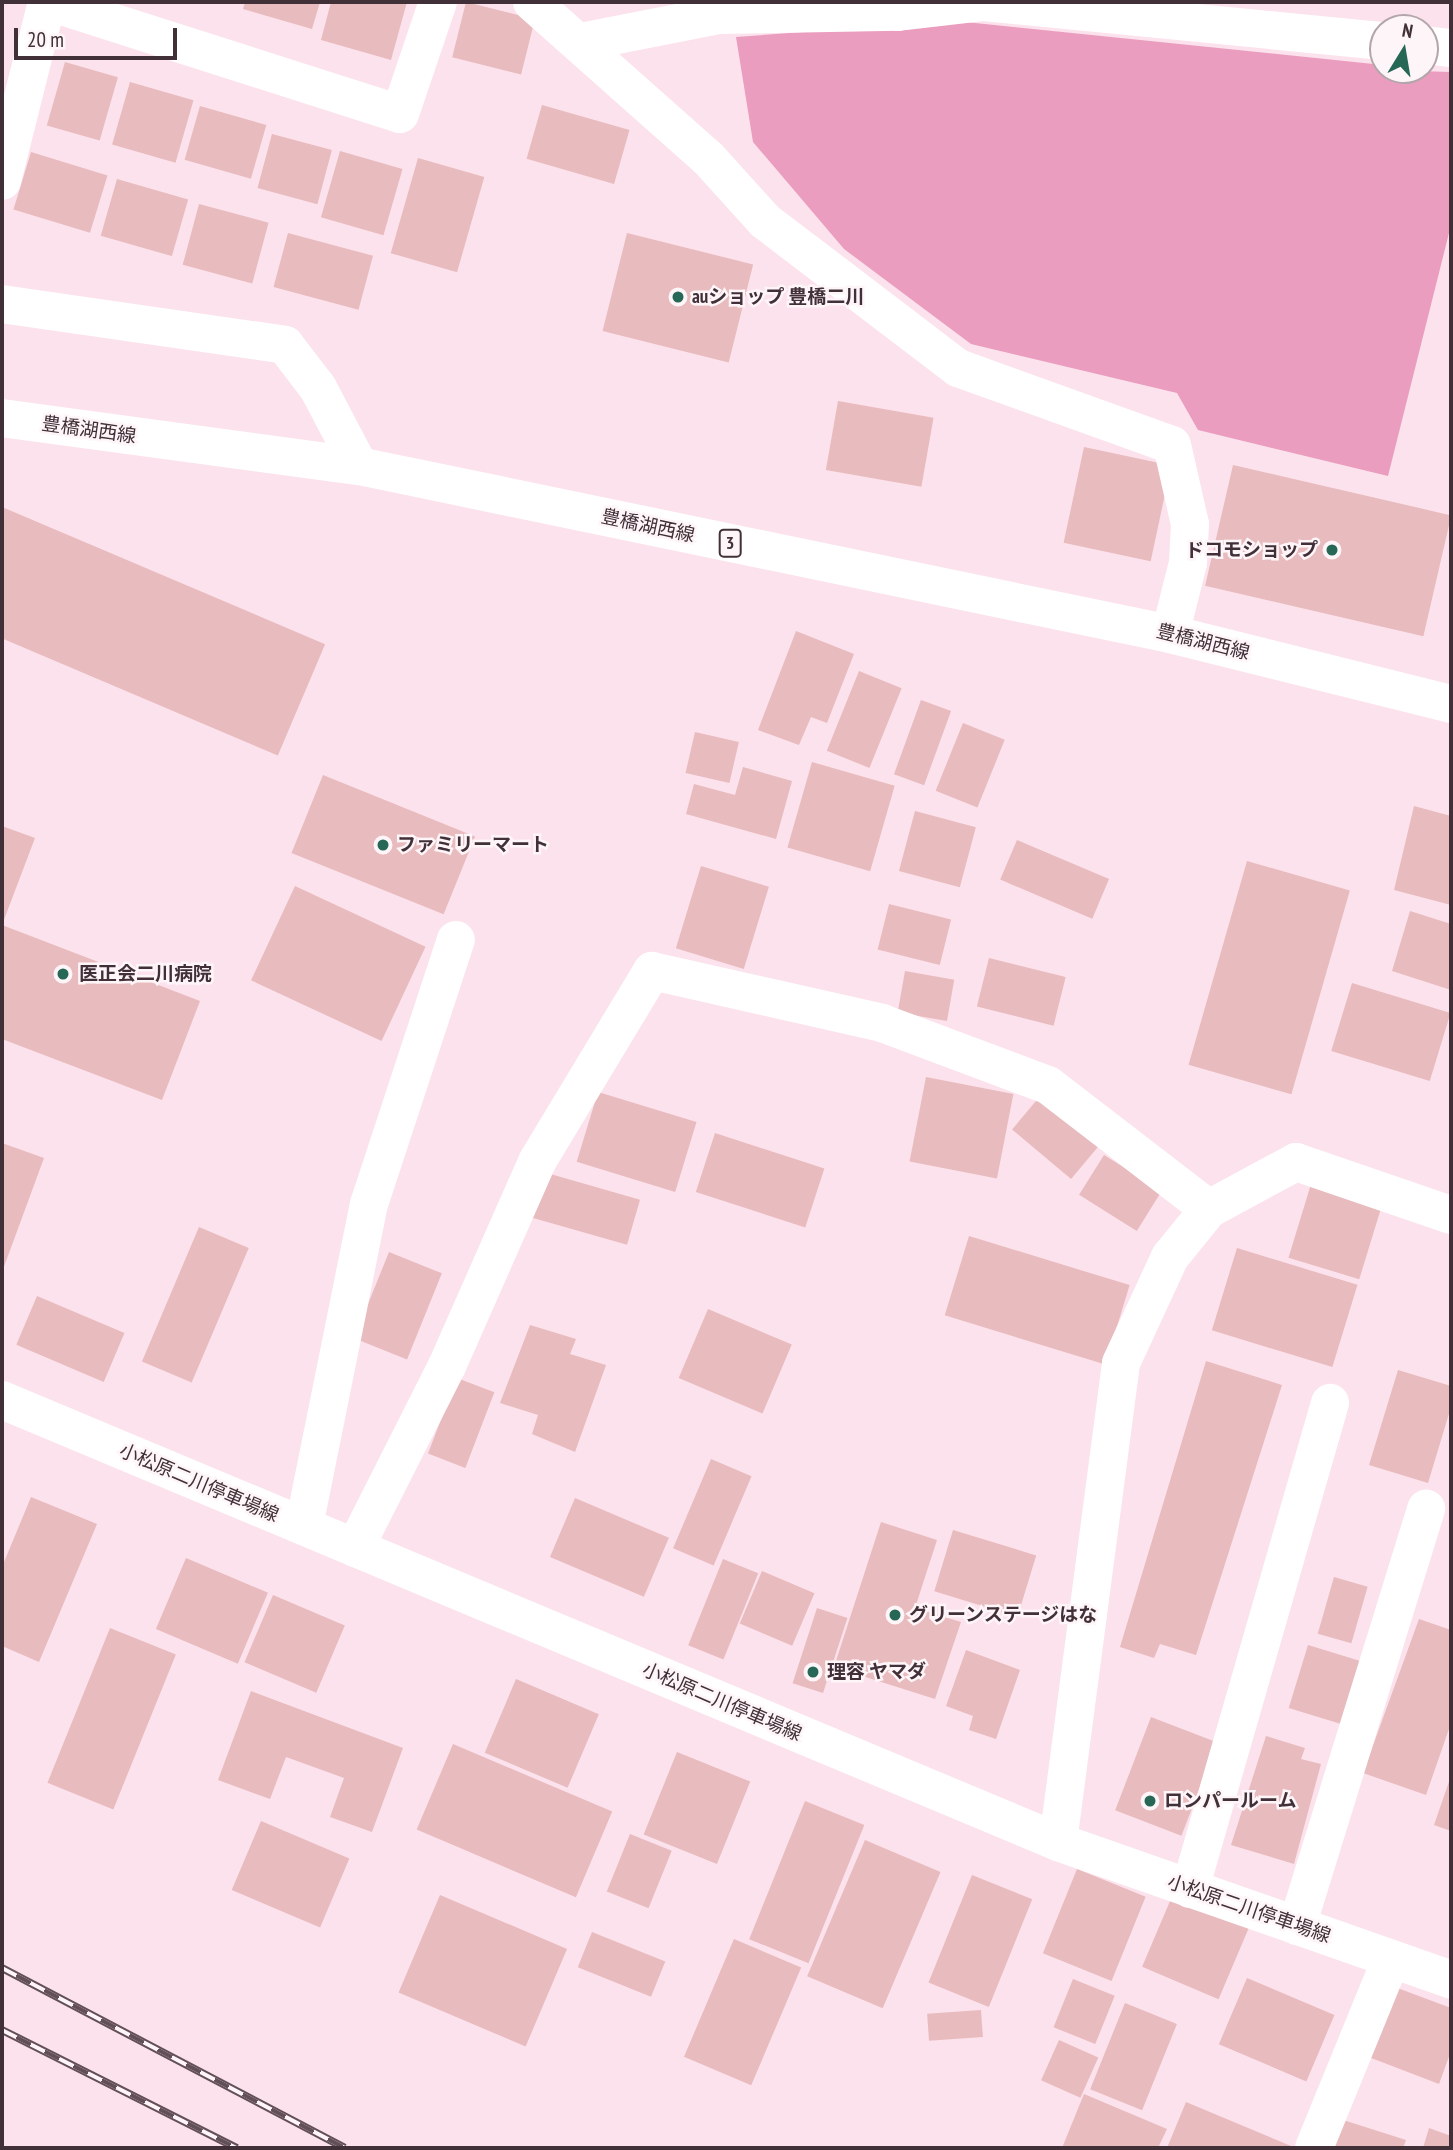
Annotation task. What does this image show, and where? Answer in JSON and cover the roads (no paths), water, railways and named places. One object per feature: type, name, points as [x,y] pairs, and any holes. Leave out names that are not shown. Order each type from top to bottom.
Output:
[{"type":"street","points":[[2,181],[48,2],[400,114],[438,2]]},
{"type":"street","points":[[532,2],[581,42],[708,158],[765,221],[958,368],[1172,445],[1190,524],[1188,563],[1170,634]]},
{"type":"street","points":[[581,42],[718,15],[898,12],[984,2],[1369,40]]},
{"type":"street","points":[[2,304],[285,345],[318,388],[359,466]]},
{"type":"street","name":"豊橋湖西線","points":[[2,418],[359,466],[1170,634],[1451,704]]},
{"type":"street","points":[[304,1526],[369,1204],[456,940]]},
{"type":"street","points":[[355,1548],[447,1366],[538,1160],[652,971],[882,1023],[1048,1085],[1209,1209]]},
{"type":"street","points":[[1058,1842],[1121,1363],[1170,1256],[1209,1209],[1296,1162],[1451,1215]]},
{"type":"street","name":"小松原二川停車場線","points":[[2,1400],[1058,1842],[1451,1980]]},
{"type":"street","points":[[1190,1889],[1330,1403]]},
{"type":"street","points":[[1297,1926],[1426,1508]]},
{"type":"street","points":[[1314,2148],[1391,1959]]},
{"type":"railway","points":[[2,1968],[345,2148]]},
{"type":"railway","points":[[2,2030],[237,2148]]},
{"type":"place","name":"auショップ 豊橋二川","points":[[678,297]]},
{"type":"place","name":"ドコモショップ","points":[[1332,550]]},
{"type":"place","name":"ファミリーマート","points":[[383,845]]},
{"type":"place","name":"医正会二川病院","points":[[63,974]]},
{"type":"place","name":"グリーンステージはな","points":[[895,1615]]},
{"type":"place","name":"理容 ヤマダ","points":[[813,1672]]},
{"type":"place","name":"ロンパールーム","points":[[1150,1801]]}]
